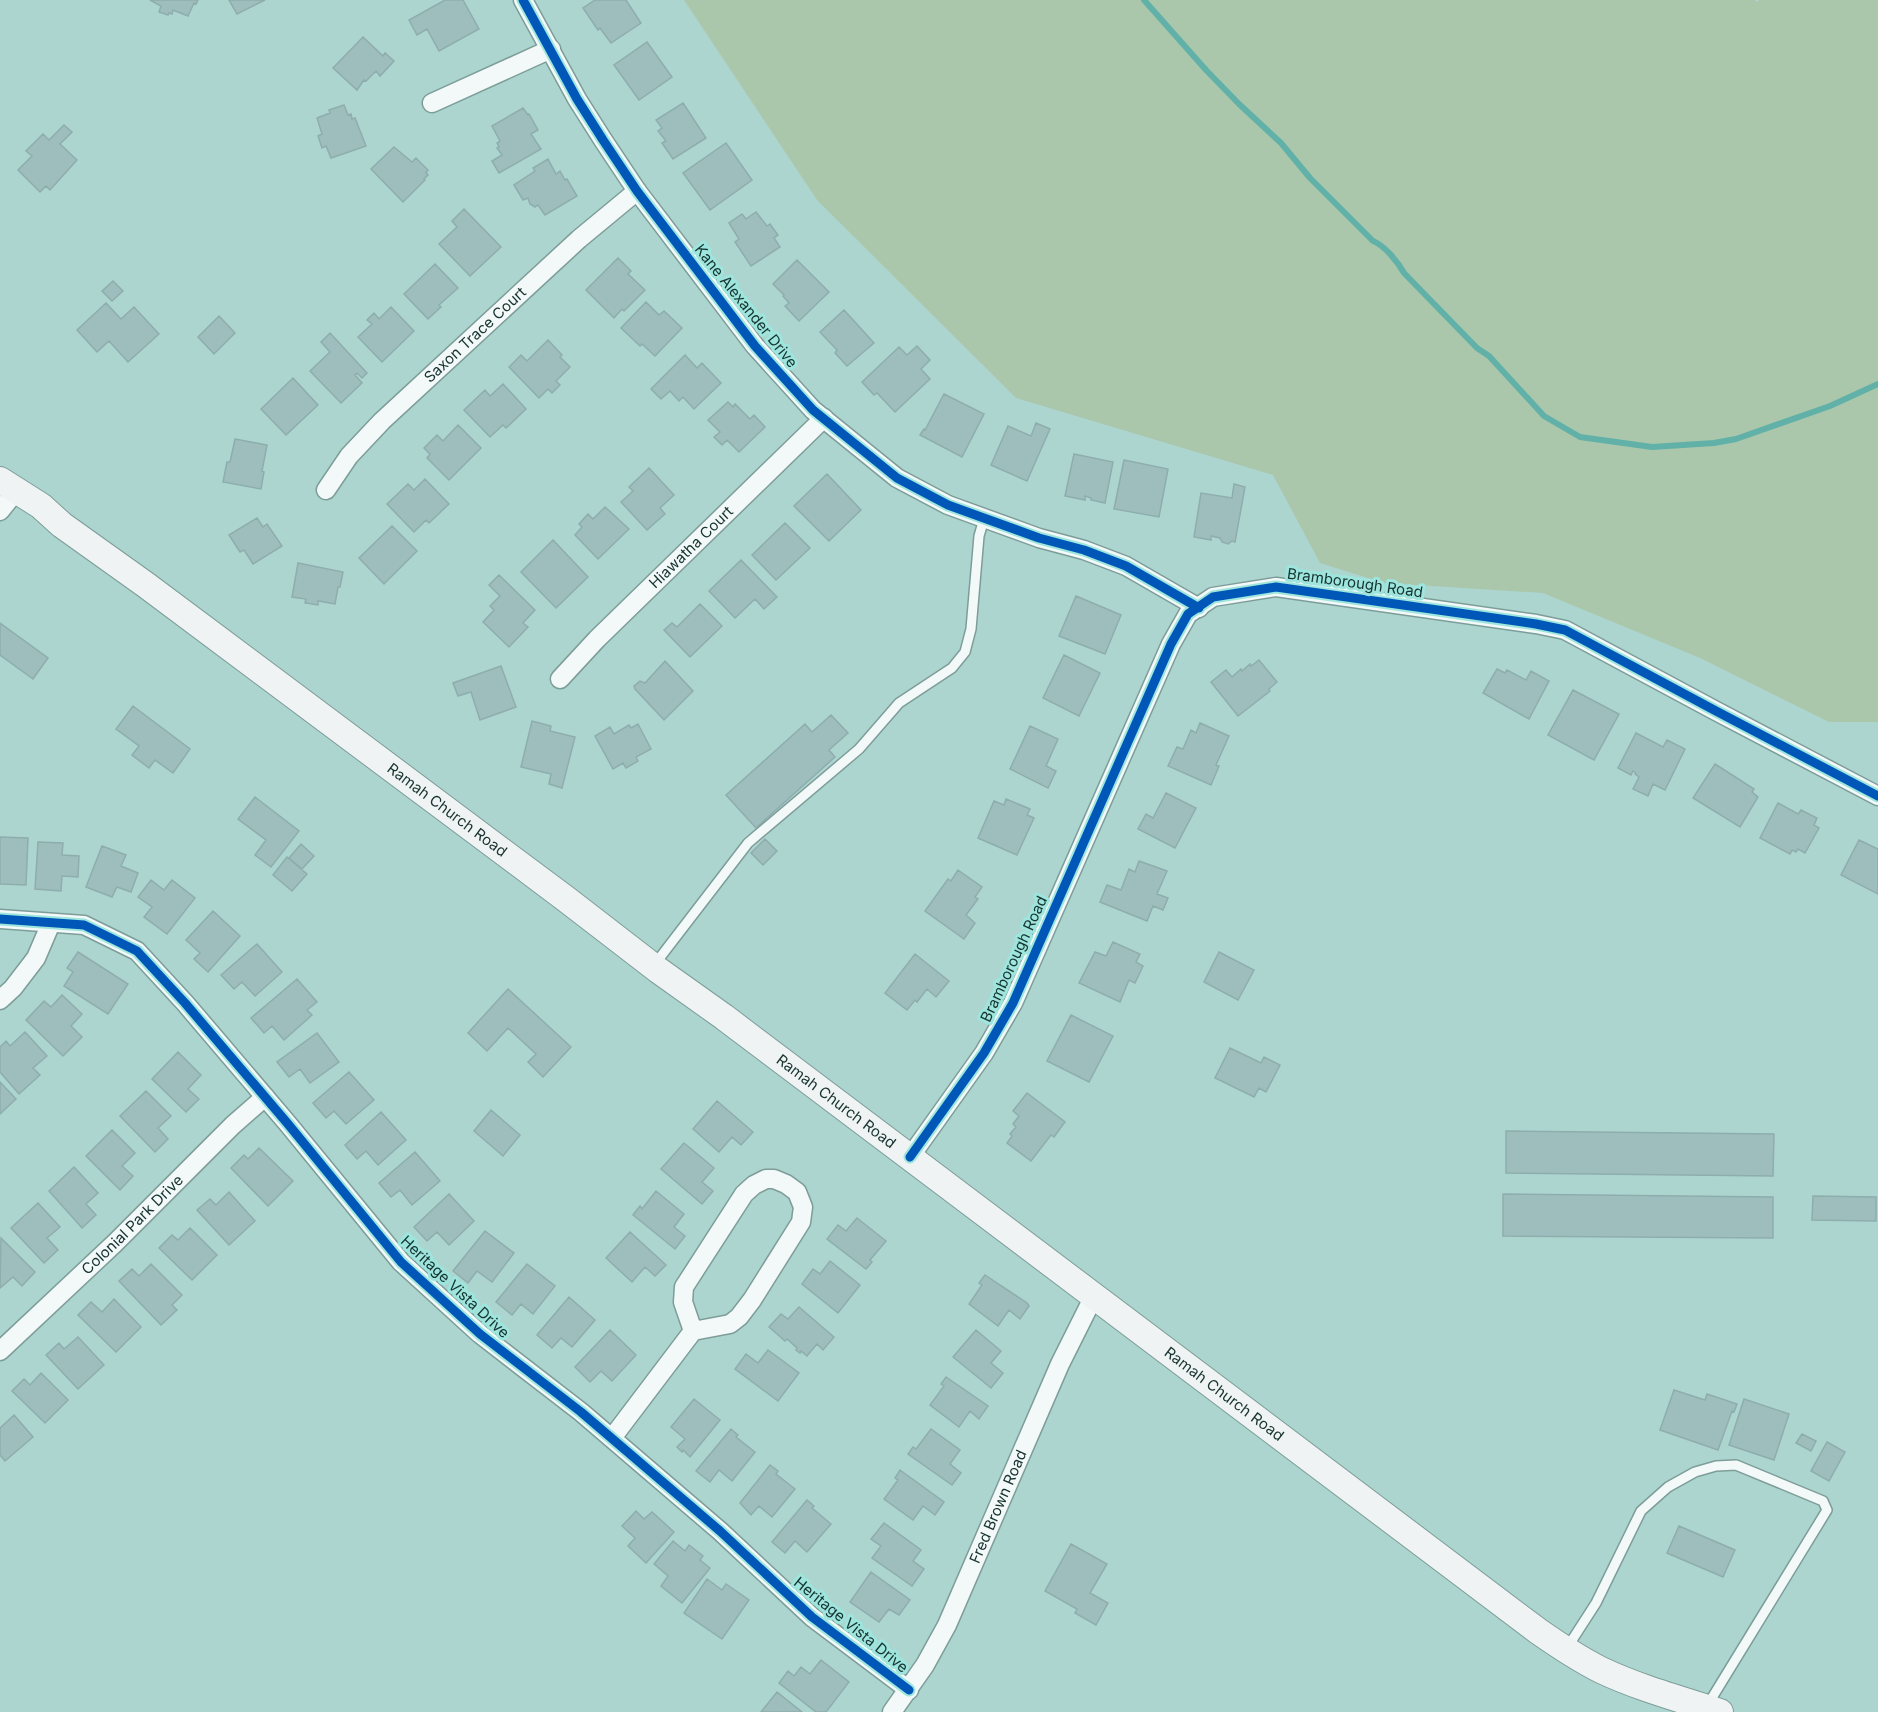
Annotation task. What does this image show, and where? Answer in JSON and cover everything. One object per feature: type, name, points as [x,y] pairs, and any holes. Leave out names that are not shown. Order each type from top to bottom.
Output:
[{"type":"main road","name":"Ramah Church Road","points":[[8,485],[41,506],[62,525],[519,863],[653,966],[1566,1650],[1601,1670],[1640,1686],[1713,1710]]},
{"type":"street","name":"Kane Alexander Drive","points":[[523,0],[578,99],[638,190],[755,346],[813,410],[897,478],[948,505],[1039,538],[1084,549],[1126,566],[1198,608]]},
{"type":"street","points":[[432,103],[551,48]]},
{"type":"street","name":"Saxon Trace Court","points":[[326,490],[349,456],[382,421],[579,239],[638,190]]},
{"type":"street","name":"Hiawatha Court","points":[[560,679],[614,623],[824,418]]},
{"type":"street","points":[[0,511],[8,485]]},
{"type":"street","name":"Bramborough Road","points":[[910,1157],[984,1053],[1013,1003],[1171,644],[1188,614],[1213,597],[1276,587],[1565,630],[1878,796]]},
{"type":"street","name":"Heritage Vista Drive","points":[[0,919],[84,925],[137,951],[185,1003],[265,1097],[401,1262],[480,1334],[612,1438],[720,1531],[812,1617],[909,1690]]},
{"type":"street","points":[[0,1000],[13,988],[36,958],[51,923]]},
{"type":"street","name":"Colonial Park Drive","points":[[3,1344],[115,1244],[233,1125],[265,1097]]},
{"type":"street","points":[[612,1438],[693,1331],[730,1324],[740,1317],[752,1300],[801,1222],[803,1207],[797,1192],[786,1184],[774,1179],[766,1179],[754,1185],[744,1194],[690,1277],[684,1287],[683,1302],[693,1331]]},
{"type":"street","name":"Fred Brown Road","points":[[892,1712],[926,1665],[947,1625],[1060,1364],[1094,1296]]},
{"type":"lane","points":[[653,966],[748,843],[859,749],[899,703],[952,668],[965,652],[972,629],[979,536],[984,519]]},
{"type":"lane","points":[[1566,1650],[1596,1603],[1641,1511],[1668,1486],[1695,1472],[1736,1465],[1823,1501],[1827,1510],[1713,1710]]},
{"type":"green space","points":[[684,0],[1755,0],[1757,2],[1759,0],[1878,0],[1878,722],[1829,722],[1700,658],[1543,593],[1384,583],[1320,563],[1273,475],[1016,398],[817,200]]},
{"type":"building","points":[[150,0],[198,0],[196,4],[194,3],[188,16],[173,10],[172,14],[168,15],[159,12],[161,6]]},
{"type":"building","points":[[229,0],[265,0],[237,14]]},
{"type":"building","points":[[445,0],[463,0],[479,29],[439,51],[427,29],[417,35],[409,20]]},
{"type":"building","points":[[595,0],[626,0],[641,23],[611,43],[600,28],[598,30],[583,8]]},
{"type":"building","points":[[363,37],[383,56],[385,53],[394,61],[380,76],[376,71],[366,81],[364,80],[357,90],[333,68]]},
{"type":"building","points":[[647,42],[672,77],[639,100],[614,65]]},
{"type":"building","points":[[683,103],[706,138],[673,159],[662,143],[666,141],[658,131],[662,128],[656,120]]},
{"type":"building","points":[[344,105],[348,115],[351,114],[352,119],[355,118],[366,146],[331,158],[326,146],[322,148],[318,136],[322,134],[317,118],[330,113],[329,110]]},
{"type":"building","points":[[523,108],[538,130],[531,134],[541,149],[499,173],[492,161],[502,155],[497,148],[499,147],[497,143],[500,141],[492,126]]},
{"type":"building","points":[[64,125],[72,132],[60,144],[77,160],[50,190],[46,186],[40,192],[18,170],[32,156],[26,151],[43,134],[49,140]]},
{"type":"building","points":[[726,143],[752,180],[710,210],[683,173]]},
{"type":"building","points":[[394,147],[412,162],[416,158],[428,170],[425,180],[403,202],[371,169]]},
{"type":"building","points":[[548,159],[556,174],[560,171],[577,196],[545,215],[538,205],[535,207],[530,204],[528,198],[523,200],[514,185],[535,171],[533,168]]},
{"type":"building","points":[[464,209],[501,247],[470,276],[439,244],[457,227],[452,221]]},
{"type":"building","points":[[756,212],[767,226],[770,224],[778,235],[774,238],[780,247],[751,266],[735,242],[739,239],[729,223],[742,214],[746,219]]},
{"type":"building","points":[[618,258],[631,271],[628,274],[645,290],[614,318],[586,290]]},
{"type":"building","points":[[797,260],[829,292],[799,321],[785,306],[789,303],[773,284]]},
{"type":"building","points":[[435,264],[458,288],[439,305],[441,307],[428,319],[404,294]]},
{"type":"building","points":[[113,281],[123,291],[112,301],[102,291]]},
{"type":"building","points":[[646,302],[659,315],[664,311],[682,328],[655,356],[642,344],[640,346],[621,328]]},
{"type":"building","points":[[106,303],[121,319],[134,307],[159,334],[128,362],[109,341],[97,352],[77,330]]},
{"type":"building","points":[[391,307],[414,331],[382,362],[358,337],[372,324],[367,320],[374,313],[379,319]]},
{"type":"building","points":[[844,310],[874,343],[847,366],[835,353],[837,350],[820,332]]},
{"type":"building","points":[[219,316],[235,333],[214,354],[198,337]]},
{"type":"building","points":[[330,333],[367,373],[362,378],[357,373],[355,375],[362,383],[341,403],[310,371],[330,352],[321,342]]},
{"type":"building","points":[[548,340],[570,367],[556,381],[560,385],[552,393],[548,389],[539,398],[509,367],[521,355],[527,361]]},
{"type":"building","points":[[917,346],[930,360],[921,369],[930,379],[895,412],[877,393],[874,395],[862,382],[899,347],[907,355]]},
{"type":"building","points":[[685,355],[697,368],[702,363],[721,383],[694,409],[683,397],[679,401],[670,391],[661,399],[651,389]]},
{"type":"building","points":[[293,378],[318,405],[286,435],[261,409]]},
{"type":"building","points":[[503,384],[526,409],[506,428],[503,425],[490,437],[464,410],[485,390],[490,396]]},
{"type":"building","points":[[944,394],[984,414],[962,457],[920,435]]},
{"type":"building","points":[[728,402],[733,407],[735,404],[750,419],[754,415],[765,427],[739,452],[727,440],[722,445],[714,437],[720,432],[708,420]]},
{"type":"building","points":[[1036,423],[1050,429],[1027,481],[991,465],[1008,426],[1031,436]]},
{"type":"building","points":[[458,425],[481,448],[449,480],[427,458],[430,454],[424,448],[437,435],[443,441]]},
{"type":"building","points":[[235,439],[267,445],[261,489],[223,482]]},
{"type":"building","points":[[1074,454],[1113,462],[1105,503],[1085,496],[1085,500],[1065,496]]},
{"type":"building","points":[[1124,460],[1168,469],[1159,517],[1114,509]]},
{"type":"building","points":[[649,468],[674,495],[660,508],[665,514],[647,530],[621,502],[633,491],[629,487]]},
{"type":"building","points":[[827,474],[861,510],[829,541],[794,506]]},
{"type":"building","points":[[425,479],[449,504],[429,523],[426,520],[414,532],[387,504],[408,484],[414,490]]},
{"type":"building","points":[[1234,484],[1245,487],[1235,542],[1228,544],[1222,542],[1220,538],[1211,536],[1211,540],[1194,537],[1201,493],[1232,498]]},
{"type":"building","points":[[605,507],[629,529],[598,559],[575,535],[582,527],[579,524],[588,514],[593,519]]},
{"type":"building","points":[[257,518],[263,527],[267,524],[282,546],[253,564],[244,550],[240,552],[229,535]]},
{"type":"building","points":[[785,523],[810,548],[776,580],[752,555]]},
{"type":"building","points":[[392,526],[417,551],[384,584],[359,558]]},
{"type":"building","points":[[553,540],[588,577],[556,608],[521,572]]},
{"type":"building","points":[[741,560],[777,597],[764,609],[755,599],[735,618],[709,591]]},
{"type":"building","points":[[298,563],[343,572],[335,604],[318,601],[318,605],[305,603],[306,599],[292,597]]},
{"type":"building","points":[[499,575],[535,610],[523,623],[528,627],[509,647],[483,622],[494,610],[490,606],[500,596],[489,585]]},
{"type":"building","points":[[1076,596],[1121,615],[1105,654],[1059,636]]},
{"type":"building","points":[[700,604],[722,626],[690,657],[664,630],[672,623],[677,627]]},
{"type":"building","points":[[0,623],[48,658],[33,679],[0,655]]},
{"type":"building","points":[[1064,655],[1100,673],[1079,716],[1043,698]]},
{"type":"building","points":[[1259,660],[1277,682],[1269,689],[1270,691],[1238,716],[1211,682],[1226,670],[1232,677],[1241,669],[1242,671]]},
{"type":"building","points":[[665,661],[693,691],[664,720],[634,686],[640,681],[645,683]]},
{"type":"building","points":[[501,666],[516,707],[480,720],[471,692],[458,696],[453,683]]},
{"type":"building","points":[[1497,669],[1505,673],[1507,670],[1526,680],[1531,671],[1549,681],[1529,719],[1483,693]]},
{"type":"building","points":[[1573,690],[1619,714],[1594,760],[1548,735]]},
{"type":"building","points":[[133,706],[190,749],[173,773],[155,760],[149,768],[132,755],[139,746],[116,729]]},
{"type":"building","points":[[831,715],[848,733],[829,750],[835,757],[756,828],[726,795],[805,724],[812,732]]},
{"type":"building","points":[[532,721],[551,726],[550,731],[575,737],[562,788],[549,784],[551,774],[521,767]]},
{"type":"building","points":[[1200,723],[1229,736],[1216,765],[1219,766],[1211,785],[1168,766],[1177,747],[1183,749],[1191,730],[1196,733]]},
{"type":"building","points":[[638,724],[651,749],[636,757],[638,761],[626,768],[623,763],[613,769],[595,736],[610,727],[614,734],[629,725],[631,728]]},
{"type":"building","points":[[1030,726],[1058,739],[1046,766],[1056,771],[1048,788],[1010,769]]},
{"type":"building","points":[[1636,733],[1663,747],[1667,740],[1685,749],[1665,790],[1653,784],[1648,796],[1633,789],[1639,777],[1636,773],[1633,771],[1631,775],[1618,768]]},
{"type":"building","points":[[1715,764],[1754,789],[1752,792],[1758,797],[1740,827],[1693,798]]},
{"type":"building","points":[[1166,793],[1196,808],[1175,848],[1138,829],[1146,814],[1153,818]]},
{"type":"building","points":[[255,797],[299,831],[271,867],[255,855],[266,840],[238,819]]},
{"type":"building","points":[[1006,799],[1030,809],[1027,815],[1034,818],[1017,855],[978,838],[994,801],[1004,805]]},
{"type":"building","points":[[1778,803],[1798,814],[1801,810],[1817,818],[1814,825],[1819,828],[1805,853],[1798,849],[1796,852],[1792,850],[1790,854],[1760,838]]},
{"type":"building","points":[[0,837],[28,838],[26,885],[0,884]]},
{"type":"building","points":[[765,839],[777,851],[763,865],[751,853]]},
{"type":"building","points":[[1859,840],[1878,849],[1878,894],[1841,875]]},
{"type":"building","points":[[38,842],[63,843],[62,855],[79,856],[78,877],[62,876],[61,891],[35,889]]},
{"type":"building","points":[[301,844],[314,856],[302,869],[289,858]]},
{"type":"building","points":[[102,846],[126,855],[121,866],[138,873],[131,892],[117,887],[112,897],[86,887]]},
{"type":"building","points":[[287,857],[307,874],[292,891],[273,875]]},
{"type":"building","points":[[1139,861],[1167,871],[1157,894],[1168,898],[1163,910],[1153,906],[1147,921],[1100,902],[1107,885],[1121,890],[1129,869],[1135,872]]},
{"type":"building","points":[[958,870],[982,887],[975,897],[978,899],[966,915],[975,923],[964,939],[925,911],[948,879],[951,881]]},
{"type":"building","points":[[151,880],[164,890],[172,880],[195,898],[167,934],[144,917],[152,907],[138,897]]},
{"type":"building","points":[[213,911],[240,936],[208,972],[194,959],[200,953],[186,940]]},
{"type":"building","points":[[1113,942],[1140,954],[1136,962],[1143,966],[1135,983],[1129,980],[1120,1002],[1079,983],[1095,952],[1106,956]]},
{"type":"building","points":[[257,944],[282,972],[255,996],[242,982],[234,989],[221,975]]},
{"type":"building","points":[[78,952],[128,984],[108,1014],[64,986],[73,972],[67,968]]},
{"type":"building","points":[[1219,952],[1254,970],[1238,1000],[1204,982]]},
{"type":"building","points":[[915,954],[949,981],[936,997],[927,989],[907,1010],[885,993]]},
{"type":"building","points":[[297,979],[317,1002],[307,1010],[312,1015],[284,1040],[272,1026],[264,1033],[251,1018]]},
{"type":"building","points":[[508,989],[571,1047],[543,1077],[528,1062],[536,1054],[508,1028],[487,1051],[468,1033]]},
{"type":"building","points":[[62,995],[82,1014],[71,1026],[82,1037],[63,1056],[26,1020],[44,1001],[51,1007]]},
{"type":"building","points":[[1071,1015],[1113,1036],[1089,1082],[1047,1061]]},
{"type":"building","points":[[25,1032],[47,1056],[33,1068],[40,1075],[19,1094],[0,1072],[0,1047],[6,1041],[10,1046]]},
{"type":"building","points":[[317,1033],[339,1062],[310,1083],[300,1069],[289,1077],[277,1062]]},
{"type":"building","points":[[1230,1048],[1261,1063],[1264,1057],[1280,1065],[1266,1092],[1259,1088],[1254,1097],[1215,1078]]},
{"type":"building","points":[[178,1052],[201,1075],[188,1089],[199,1099],[186,1112],[152,1079]]},
{"type":"building","points":[[349,1072],[374,1100],[346,1124],[334,1111],[326,1118],[313,1103]]},
{"type":"building","points":[[0,1082],[16,1099],[0,1114]]},
{"type":"building","points":[[146,1091],[171,1116],[158,1128],[168,1139],[155,1152],[120,1116]]},
{"type":"building","points":[[1027,1093],[1065,1122],[1054,1137],[1051,1135],[1031,1161],[1007,1143],[1016,1127],[1013,1124],[1019,1116],[1013,1111]]},
{"type":"building","points":[[717,1101],[753,1132],[741,1145],[732,1137],[719,1152],[693,1129]]},
{"type":"building","points":[[491,1110],[520,1135],[503,1156],[474,1131]]},
{"type":"building","points":[[381,1112],[406,1140],[378,1165],[366,1151],[357,1159],[345,1145]]},
{"type":"building","points":[[112,1130],[135,1153],[122,1166],[133,1176],[120,1190],[86,1156]]},
{"type":"building","points":[[1506,1131],[1774,1134],[1773,1176],[1506,1173]]},
{"type":"building","points":[[684,1143],[714,1168],[702,1182],[713,1191],[702,1204],[661,1169]]},
{"type":"building","points":[[259,1148],[293,1181],[268,1206],[231,1168],[244,1155],[248,1159]]},
{"type":"building","points":[[415,1152],[440,1181],[412,1205],[400,1190],[391,1197],[379,1183]]},
{"type":"building","points":[[74,1167],[98,1193],[86,1204],[96,1215],[82,1228],[49,1191]]},
{"type":"building","points":[[656,1191],[684,1214],[674,1227],[685,1236],[675,1249],[633,1215],[640,1206],[642,1209]]},
{"type":"building","points":[[229,1192],[255,1221],[229,1245],[197,1210],[210,1199],[216,1205]]},
{"type":"building","points":[[449,1194],[474,1221],[449,1245],[437,1232],[427,1241],[414,1227]]},
{"type":"building","points":[[1503,1194],[1773,1197],[1773,1238],[1503,1236]]},
{"type":"building","points":[[1813,1196],[1876,1197],[1876,1221],[1812,1220]]},
{"type":"building","points":[[38,1203],[60,1227],[47,1238],[58,1250],[44,1263],[11,1228]]},
{"type":"building","points":[[857,1218],[886,1241],[870,1260],[872,1262],[866,1269],[827,1239],[838,1225],[846,1231]]},
{"type":"building","points":[[190,1228],[217,1255],[192,1280],[159,1248],[172,1235],[178,1240]]},
{"type":"building","points":[[485,1231],[514,1253],[492,1282],[477,1271],[468,1283],[453,1271]]},
{"type":"building","points":[[630,1232],[666,1265],[655,1276],[645,1267],[632,1282],[606,1258]]},
{"type":"building","points":[[1,1238],[35,1272],[22,1286],[13,1277],[0,1288]]},
{"type":"building","points":[[830,1261],[860,1285],[838,1313],[802,1284],[813,1269],[820,1274]]},
{"type":"building","points":[[151,1264],[182,1295],[172,1305],[177,1310],[161,1325],[119,1281],[132,1269],[139,1276]]},
{"type":"building","points":[[527,1264],[555,1286],[533,1314],[521,1304],[512,1315],[496,1302]]},
{"type":"building","points":[[985,1275],[1027,1303],[1029,1306],[1020,1319],[1009,1310],[998,1326],[969,1304],[982,1285],[979,1283]]},
{"type":"building","points":[[569,1297],[595,1320],[572,1347],[561,1338],[552,1348],[537,1335]]},
{"type":"building","points":[[114,1299],[141,1327],[116,1352],[78,1315],[91,1302],[102,1312]]},
{"type":"building","points":[[799,1307],[834,1337],[823,1350],[817,1344],[807,1356],[796,1350],[797,1348],[787,1339],[785,1341],[769,1327],[781,1314],[788,1319]]},
{"type":"building","points":[[610,1330],[636,1355],[612,1381],[601,1371],[590,1382],[575,1367]]},
{"type":"building","points":[[976,1330],[1001,1351],[991,1363],[1003,1373],[991,1388],[953,1357]]},
{"type":"building","points":[[78,1337],[104,1365],[78,1389],[46,1355],[59,1343],[64,1349]]},
{"type":"building","points":[[768,1350],[799,1373],[778,1401],[735,1369],[746,1354],[758,1363]]},
{"type":"building","points":[[41,1373],[68,1400],[45,1423],[12,1391],[24,1379],[30,1385]]},
{"type":"building","points":[[946,1377],[988,1406],[979,1419],[970,1411],[959,1427],[930,1405],[944,1386],[941,1384]]},
{"type":"building","points":[[1674,1390],[1705,1400],[1707,1394],[1737,1404],[1734,1412],[1732,1411],[1718,1450],[1660,1430]]},
{"type":"building","points":[[694,1399],[720,1420],[690,1457],[677,1447],[685,1439],[671,1427]]},
{"type":"building","points":[[1744,1399],[1789,1414],[1774,1460],[1729,1445]]},
{"type":"building","points":[[14,1415],[33,1437],[5,1461],[0,1455],[0,1428]]},
{"type":"building","points":[[731,1429],[738,1435],[736,1437],[755,1452],[732,1481],[719,1470],[710,1482],[696,1471]]},
{"type":"building","points":[[931,1429],[960,1450],[950,1464],[961,1473],[952,1485],[908,1454],[913,1447],[916,1449]]},
{"type":"building","points":[[1802,1434],[1816,1441],[1811,1451],[1796,1443]]},
{"type":"building","points":[[1827,1442],[1845,1452],[1829,1481],[1811,1471]]},
{"type":"building","points":[[770,1465],[778,1471],[776,1474],[795,1489],[772,1517],[759,1506],[751,1515],[740,1503]]},
{"type":"building","points":[[900,1470],[944,1502],[935,1515],[923,1506],[913,1520],[884,1499],[898,1480],[895,1478]]},
{"type":"building","points":[[807,1500],[814,1506],[812,1508],[831,1524],[807,1552],[795,1541],[785,1553],[772,1542]]},
{"type":"building","points":[[636,1511],[644,1519],[652,1512],[674,1532],[646,1563],[628,1546],[635,1538],[622,1526]]},
{"type":"building","points":[[884,1523],[921,1550],[913,1561],[924,1569],[912,1586],[872,1558],[881,1546],[871,1539]]},
{"type":"building","points":[[1679,1526],[1735,1550],[1723,1577],[1667,1553]]},
{"type":"building","points":[[673,1541],[685,1551],[689,1545],[703,1556],[700,1560],[710,1568],[682,1603],[661,1586],[668,1576],[654,1564]]},
{"type":"building","points":[[1071,1544],[1107,1564],[1090,1593],[1108,1603],[1096,1625],[1075,1613],[1077,1609],[1045,1591]]},
{"type":"building","points":[[871,1572],[910,1600],[899,1615],[889,1609],[879,1622],[850,1602]]},
{"type":"building","points":[[707,1579],[722,1590],[726,1584],[749,1600],[722,1639],[684,1613]]},
{"type":"building","points":[[821,1660],[849,1682],[826,1712],[816,1712],[779,1683],[788,1671],[794,1676],[801,1667],[810,1674]]},
{"type":"building","points":[[777,1692],[802,1712],[761,1712]]},
{"type":"waterway","points":[[1144,0],[1206,70],[1281,143],[1310,178],[1373,241],[1390,254],[1404,273],[1477,348],[1489,356],[1544,416],[1580,437],[1652,447],[1714,443],[1736,439],[1830,406],[1878,384]]},
{"type":"cycle path","points":[[523,0],[577,99],[637,191],[755,346],[813,410],[897,478],[948,505],[1126,566],[1199,608]]},
{"type":"cycle path","points":[[910,1157],[984,1053],[1013,1003],[1171,644],[1188,614],[1213,597],[1276,587],[1565,630],[1878,796]]},
{"type":"cycle path","points":[[0,919],[84,925],[137,951],[185,1003],[288,1124],[401,1262],[480,1334],[581,1412],[720,1531],[812,1617],[909,1690]]}]
